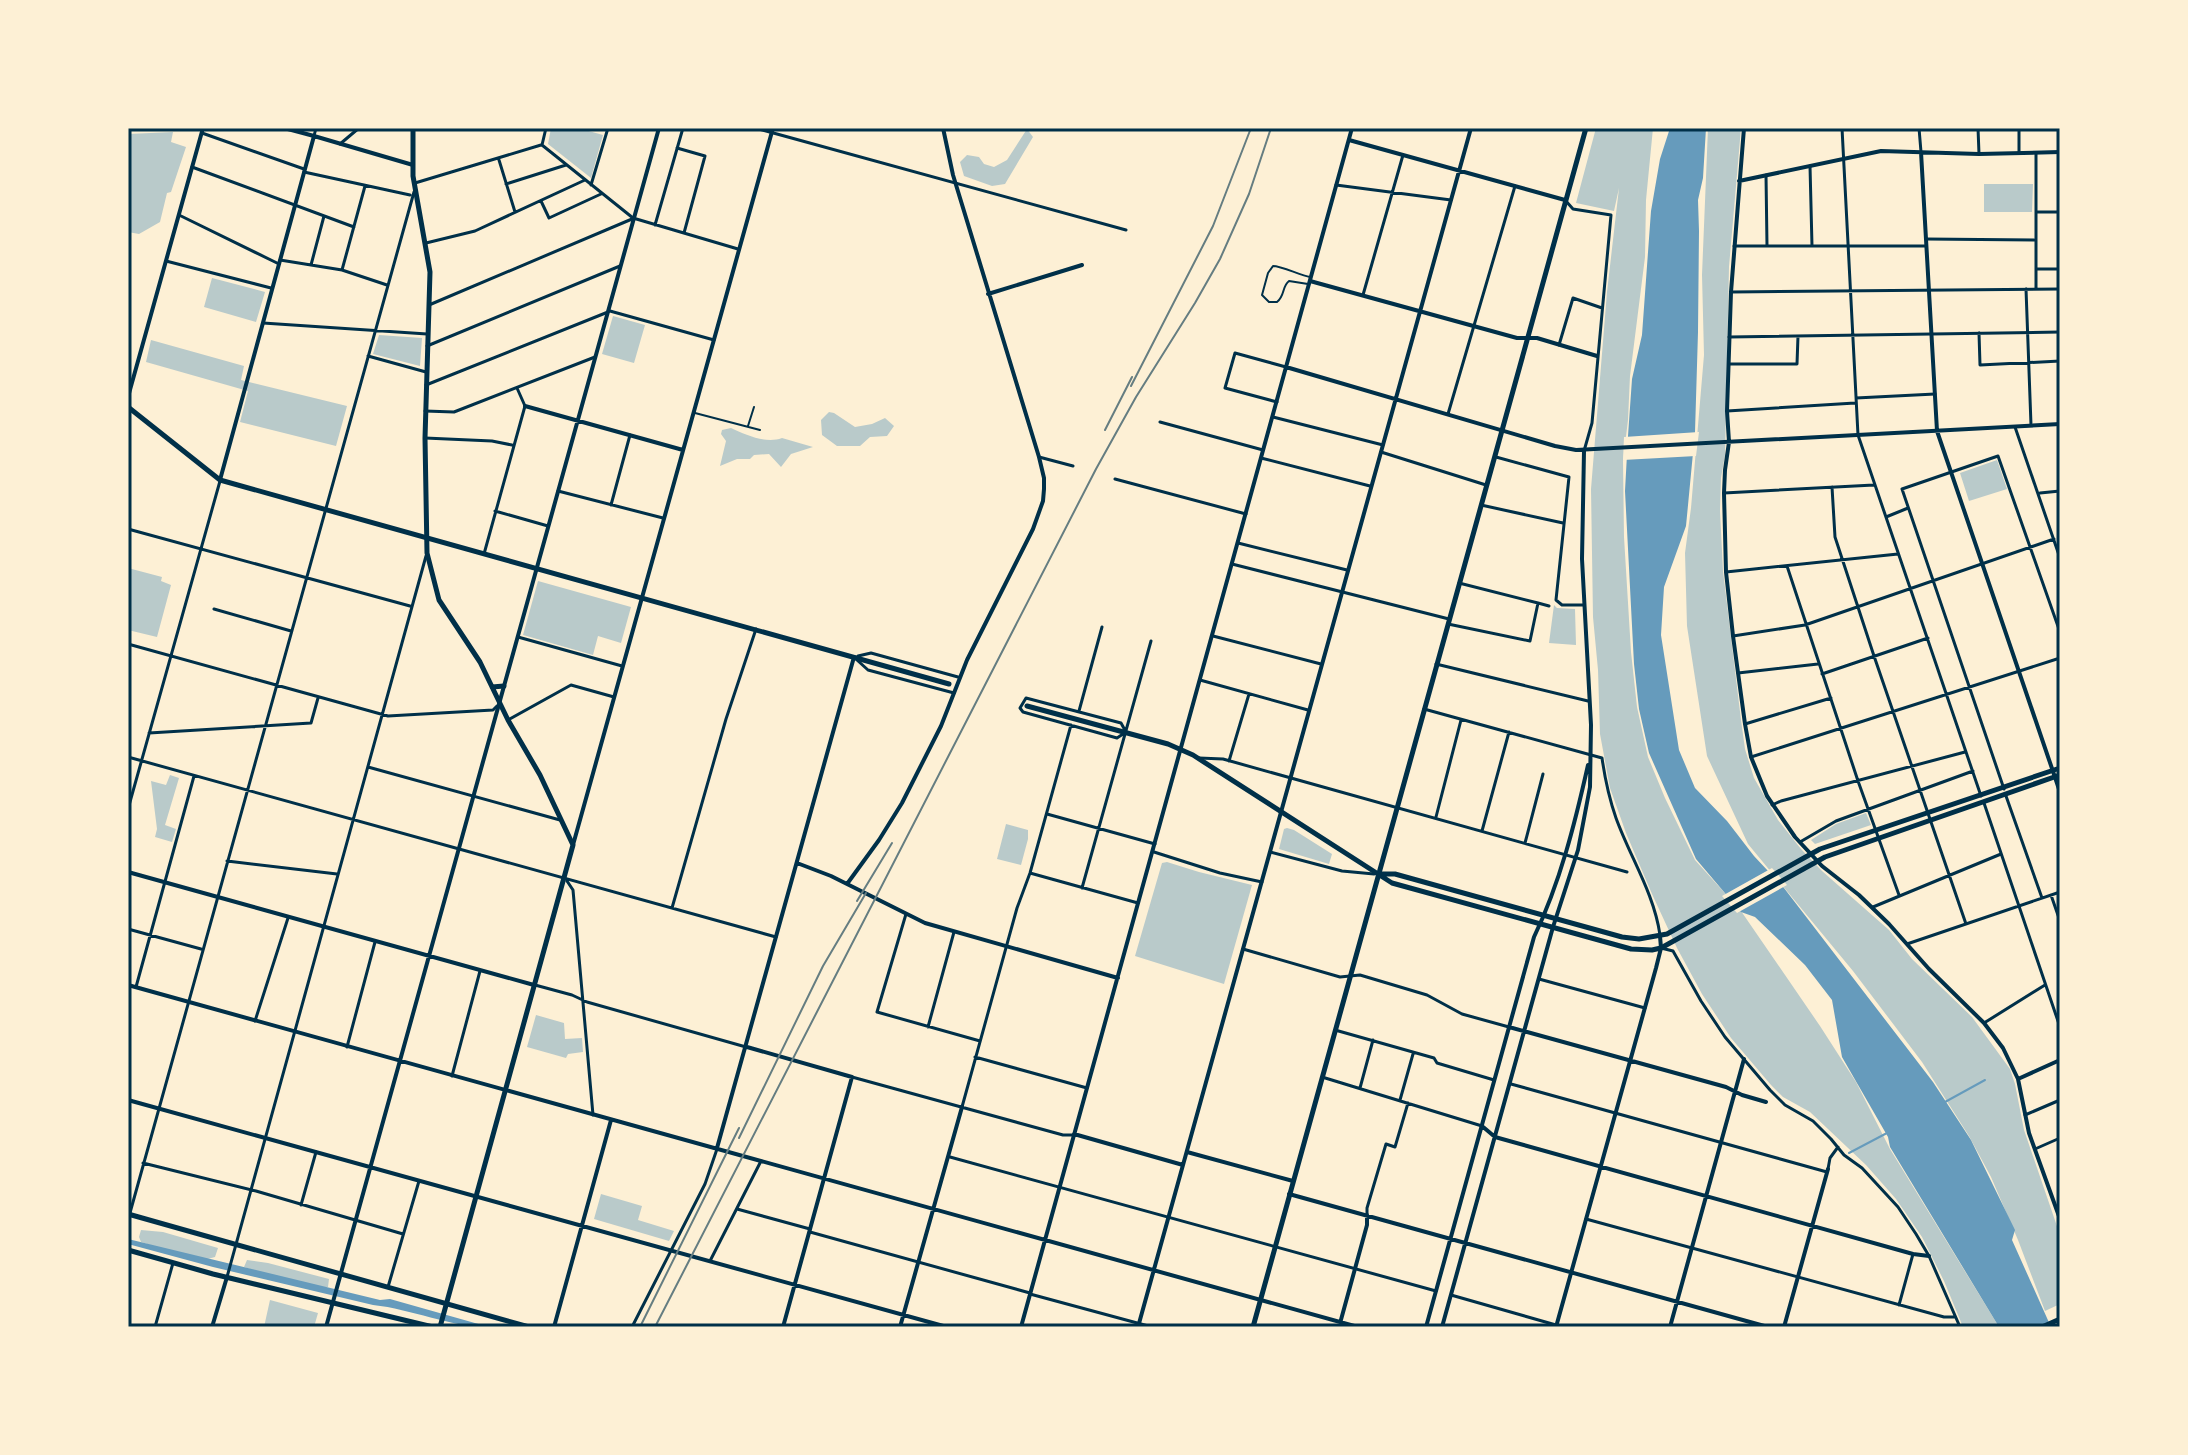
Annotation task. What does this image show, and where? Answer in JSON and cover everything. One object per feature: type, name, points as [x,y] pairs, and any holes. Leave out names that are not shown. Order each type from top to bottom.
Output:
[{"type":"main road","points":[[413,128],[415,186],[430,272],[425,411],[427,553],[439,600],[470,645],[540,775],[573,845],[440,1324]]},
{"type":"main road","points":[[1253,1327],[1586,128]]},
{"type":"main road","points":[[128,407],[220,480],[949,684]]},
{"type":"main road","points":[[492,687],[504,686]]},
{"type":"main road","points":[[1027,706],[1181,750],[1392,883],[1638,950],[1661,948],[1817,861],[1981,795],[2056,774]]},
{"type":"main road","points":[[1378,874],[1395,874],[1630,939],[1645,939],[1671,931],[1811,854],[1877,831],[1984,802],[2056,774],[2060,768]]},
{"type":"main road","points":[[128,1216],[529,1327]]},
{"type":"main road","points":[[128,1250],[433,1327]]},
{"type":"main road","points":[[2042,1327],[2060,1319]]},
{"type":"street","points":[[284,128],[413,165]]},
{"type":"street","points":[[128,809],[316,128]]},
{"type":"street","points":[[340,144],[359,128]]},
{"type":"street","points":[[542,145],[546,128]]},
{"type":"street","points":[[591,185],[608,128]]},
{"type":"street","points":[[326,1327],[659,128]]},
{"type":"street","points":[[655,225],[683,128]]},
{"type":"street","points":[[755,128],[773,130],[1126,230]]},
{"type":"street","points":[[847,884],[902,803],[941,726],[959,677],[1039,516],[1044,489],[1039,457],[955,183],[943,128]]},
{"type":"street","points":[[1021,1327],[1352,128]]},
{"type":"street","points":[[1139,1325],[1471,128]]},
{"type":"street","points":[[1744,128],[1731,292],[1727,411],[1729,442],[1724,493],[1726,572],[1751,757],[1772,805],[1800,842],[1817,861],[1873,907],[1929,969],[1984,1023],[2003,1048],[2018,1079],[2035,1149],[2057,1201],[2060,1219]]},
{"type":"street","points":[[1842,128],[1858,435],[2060,1027]]},
{"type":"street","points":[[1919,128],[1937,431],[2060,792]]},
{"type":"street","points":[[1978,128],[1979,154]]},
{"type":"street","points":[[2019,128],[2019,152]]},
{"type":"street","points":[[128,397],[203,130],[305,171],[412,195]]},
{"type":"street","points":[[573,845],[773,130]]},
{"type":"street","points":[[1349,140],[1565,200],[1573,209],[1611,215],[1592,423],[1584,451],[1581,526],[1590,787],[1576,858],[1553,927],[1442,1327]]},
{"type":"street","points":[[128,1216],[415,186],[542,145]]},
{"type":"street","points":[[542,145],[633,218],[739,249]]},
{"type":"street","points":[[677,148],[705,156],[684,233]]},
{"type":"street","points":[[1739,181],[1881,151],[1979,154],[2060,152]]},
{"type":"street","points":[[2036,152],[2036,289]]},
{"type":"street","points":[[1363,295],[1403,155]]},
{"type":"street","points":[[499,160],[515,212]]},
{"type":"street","points":[[506,184],[566,165]]},
{"type":"street","points":[[1810,165],[1812,246]]},
{"type":"street","points":[[192,167],[354,227]]},
{"type":"street","points":[[1766,175],[1767,246]]},
{"type":"street","points":[[426,243],[475,231],[585,180]]},
{"type":"street","points":[[1336,185],[1451,200]]},
{"type":"street","points":[[342,270],[365,186]]},
{"type":"street","points":[[1448,414],[1515,186]]},
{"type":"street","points":[[541,201],[549,218],[602,193]]},
{"type":"street","points":[[2036,212],[2060,212]]},
{"type":"street","points":[[179,215],[280,262],[342,270],[387,285]]},
{"type":"street","points":[[311,265],[324,216]]},
{"type":"street","points":[[429,305],[633,218]]},
{"type":"street","points":[[1734,246],[2036,240]]},
{"type":"street","points":[[166,261],[272,289]]},
{"type":"street","points":[[988,294],[1082,265]]},
{"type":"street","points":[[427,346],[621,266]]},
{"type":"street","points":[[2036,269],[2060,269]]},
{"type":"street","points":[[1310,281],[1517,338],[1537,338],[1597,356]]},
{"type":"street","points":[[2026,289],[2031,425]]},
{"type":"street","points":[[1731,292],[2060,289]]},
{"type":"street","points":[[1559,345],[1573,298],[1602,308]]},
{"type":"street","points":[[426,385],[608,311],[714,340]]},
{"type":"street","points":[[263,323],[428,334]]},
{"type":"street","points":[[1729,337],[2060,332]]},
{"type":"street","points":[[1979,333],[1980,365],[2060,361]]},
{"type":"street","points":[[1728,364],[1797,364],[1798,336]]},
{"type":"street","points":[[1277,402],[1225,388],[1235,353],[1555,446],[1584,451],[2060,424]]},
{"type":"street","points":[[368,356],[426,372]]},
{"type":"street","points":[[425,411],[454,412],[595,356]]},
{"type":"street","points":[[131,362],[138,364]]},
{"type":"street","points":[[484,554],[525,406],[517,388]]},
{"type":"street","points":[[1727,411],[1935,394]]},
{"type":"street","points":[[525,406],[683,450]]},
{"type":"street","points":[[1273,417],[1383,445]]},
{"type":"street","points":[[1160,422],[1263,450]]},
{"type":"street","points":[[2015,427],[2060,558]]},
{"type":"street","points":[[611,505],[630,435]]},
{"type":"street","points":[[425,438],[492,441],[513,446]]},
{"type":"street","points":[[1381,452],[1486,485]]},
{"type":"street","points":[[1494,456],[1569,477],[1556,600],[1562,605],[1584,605]]},
{"type":"street","points":[[2042,898],[1902,489],[1998,456],[2060,632]]},
{"type":"street","points":[[1039,457],[1073,466]]},
{"type":"street","points":[[1261,458],[1372,486]]},
{"type":"street","points":[[1115,479],[1246,514]]},
{"type":"street","points":[[1724,493],[1874,485]]},
{"type":"street","points":[[1832,487],[1835,537],[1966,924]]},
{"type":"street","points":[[558,491],[664,519]]},
{"type":"street","points":[[2038,493],[2060,491]]},
{"type":"street","points":[[1481,505],[1564,523]]},
{"type":"street","points":[[1886,517],[1908,508]]},
{"type":"street","points":[[495,511],[548,526]]},
{"type":"street","points":[[128,529],[412,607]]},
{"type":"street","points":[[1733,636],[1805,625],[2054,539]]},
{"type":"street","points":[[1238,543],[1348,570]]},
{"type":"street","points":[[212,1327],[427,553]]},
{"type":"street","points":[[1726,572],[1898,554]]},
{"type":"street","points":[[1232,564],[1530,641],[1538,603]]},
{"type":"street","points":[[1787,566],[1899,895]]},
{"type":"street","points":[[1459,583],[1549,606]]},
{"type":"street","points":[[214,609],[291,631]]},
{"type":"street","points":[[1079,711],[1102,627]]},
{"type":"street","points":[[672,908],[726,719],[756,629]]},
{"type":"street","points":[[1213,636],[1322,665]]},
{"type":"street","points":[[518,637],[622,666]]},
{"type":"street","points":[[1822,674],[1928,638]]},
{"type":"street","points":[[1082,888],[1151,641]]},
{"type":"street","points":[[128,644],[388,716],[493,710],[500,703]]},
{"type":"street","points":[[854,657],[871,653],[959,677]]},
{"type":"street","points":[[854,657],[868,670],[954,693]]},
{"type":"street","points":[[632,1327],[705,1184],[717,1149],[854,657]]},
{"type":"street","points":[[1751,757],[2060,658]]},
{"type":"street","points":[[1436,664],[1589,701]]},
{"type":"street","points":[[1738,673],[1818,664]]},
{"type":"street","points":[[1200,680],[1309,710]]},
{"type":"street","points":[[508,720],[571,685],[614,697]]},
{"type":"street","points":[[1229,761],[1249,694]]},
{"type":"street","points":[[149,733],[311,723],[318,697]]},
{"type":"street","points":[[1030,698],[1121,723],[1126,732],[1117,738],[1023,712],[1020,708],[1024,699],[1030,698]]},
{"type":"street","points":[[1745,724],[1831,698]]},
{"type":"street","points":[[1424,709],[1602,758],[1608,796],[1652,903],[1660,936],[1661,948],[1556,1326]]},
{"type":"street","points":[[1435,818],[1461,720]]},
{"type":"street","points":[[900,1327],[1071,725]]},
{"type":"street","points":[[1482,831],[1509,732]]},
{"type":"street","points":[[1772,805],[1966,752]]},
{"type":"street","points":[[1426,1327],[1534,937],[1576,819],[1590,755]]},
{"type":"street","points":[[128,757],[776,937]]},
{"type":"street","points":[[1197,758],[1229,761],[1627,872]]},
{"type":"street","points":[[368,767],[560,820]]},
{"type":"street","points":[[1800,842],[1836,821],[1973,771]]},
{"type":"street","points":[[1525,843],[1543,774]]},
{"type":"street","points":[[136,987],[194,776]]},
{"type":"street","points":[[1046,814],[1155,844]]},
{"type":"street","points":[[1153,852],[1220,873],[1262,882]]},
{"type":"street","points":[[1270,852],[1342,871],[1378,874]]},
{"type":"street","points":[[1873,907],[2001,854]]},
{"type":"street","points":[[227,861],[337,874]]},
{"type":"street","points":[[796,863],[831,876],[925,923],[1118,978]]},
{"type":"street","points":[[128,872],[572,995],[852,1077],[1183,1165]]},
{"type":"street","points":[[1030,873],[1138,903]]},
{"type":"street","points":[[565,879],[573,890],[593,1115]]},
{"type":"street","points":[[1907,944],[2060,892]]},
{"type":"street","points":[[2051,895],[2060,921]]},
{"type":"street","points":[[906,914],[877,1012],[980,1041]]},
{"type":"street","points":[[255,1021],[288,916]]},
{"type":"street","points":[[128,929],[202,950]]},
{"type":"street","points":[[928,1027],[954,932]]},
{"type":"street","points":[[347,1047],[376,940]]},
{"type":"street","points":[[1661,948],[1673,951],[1725,1037],[1777,1098],[1813,1121],[1898,1207],[1929,1256],[1960,1327]]},
{"type":"street","points":[[1243,949],[1340,977],[1360,975],[1427,995],[1462,1014],[1726,1087],[1766,1102]]},
{"type":"street","points":[[452,1076],[481,970]]},
{"type":"street","points":[[1539,979],[1645,1008]]},
{"type":"street","points":[[1984,1023],[2046,984]]},
{"type":"street","points":[[128,985],[1358,1327]]},
{"type":"street","points":[[1335,1030],[1434,1058],[1437,1063],[1495,1080]]},
{"type":"street","points":[[1360,1088],[1373,1040]]},
{"type":"street","points":[[1400,1100],[1413,1052]]},
{"type":"street","points":[[975,1057],[1087,1088]]},
{"type":"street","points":[[1670,1327],[1744,1059]]},
{"type":"street","points":[[2018,1079],[2060,1060]]},
{"type":"street","points":[[783,1327],[852,1077]]},
{"type":"street","points":[[1322,1077],[1482,1126],[1495,1137],[1929,1256]]},
{"type":"street","points":[[1509,1084],[1827,1170]]},
{"type":"street","points":[[128,1100],[947,1327]]},
{"type":"street","points":[[2025,1115],[2060,1100]]},
{"type":"street","points":[[1340,1324],[1367,1225],[1367,1208],[1386,1144],[1395,1147],[1408,1102]]},
{"type":"street","points":[[554,1327],[611,1120]]},
{"type":"street","points":[[2035,1149],[2060,1138]]},
{"type":"street","points":[[1784,1327],[1830,1158],[1838,1147]]},
{"type":"street","points":[[301,1205],[316,1152]]},
{"type":"street","points":[[1187,1152],[1293,1181]]},
{"type":"street","points":[[948,1156],[1436,1291]]},
{"type":"street","points":[[710,1261],[761,1161]]},
{"type":"street","points":[[143,1163],[403,1234]]},
{"type":"street","points":[[388,1287],[419,1181]]},
{"type":"street","points":[[1289,1194],[1768,1327]]},
{"type":"street","points":[[737,1209],[1152,1327]]},
{"type":"street","points":[[1586,1219],[1944,1317],[1955,1317]]},
{"type":"street","points":[[1899,1305],[1913,1254]]},
{"type":"street","points":[[155,1327],[173,1263]]},
{"type":"street","points":[[1451,1295],[1563,1327]]},
{"type":"lane","points":[[1273,266],[1310,281],[1289,281],[1275,303],[1262,295],[1273,266]]},
{"type":"lane","points":[[748,427],[754,407]]},
{"type":"lane","points":[[694,412],[760,430]]},
{"type":"shaded area","points":[[551,128],[578,128],[603,135],[591,178],[548,144]]},
{"type":"shaded area","points":[[1596,128],[1653,128],[1646,200],[1645,257],[1623,461],[1631,652],[1637,707],[1648,757],[1695,860],[1741,911],[1820,1026],[1856,1082],[1890,1149],[1999,1327],[1963,1327],[1922,1237],[1896,1199],[1866,1165],[1810,1112],[1783,1097],[1731,1038],[1677,948],[1626,833],[1610,788],[1600,734],[1593,617],[1591,489],[1619,188],[1614,211],[1576,203]]},
{"type":"shaded area","points":[[1708,128],[1741,128],[1729,267],[1725,455],[1720,511],[1723,571],[1745,749],[1754,778],[1778,820],[1801,849],[1889,930],[1912,959],[1972,1017],[2010,1069],[2024,1130],[2060,1235],[2060,1304],[2045,1311],[1991,1177],[1969,1136],[1922,1062],[1853,971],[1748,844],[1707,756],[1687,626],[1685,553],[1704,355],[1702,275]]},
{"type":"shaded area","points":[[1027,129],[1033,137],[1005,184],[992,186],[964,176],[960,162],[967,155],[979,157],[984,164],[994,167],[1007,160]]},
{"type":"shaded area","points":[[173,132],[171,142],[186,147],[171,192],[167,193],[160,222],[139,234],[128,232],[128,134]]},
{"type":"shaded area","points":[[1984,184],[2033,184],[2032,212],[1984,212]]},
{"type":"shaded area","points":[[212,278],[265,292],[256,322],[204,307]]},
{"type":"shaded area","points":[[613,316],[645,325],[634,363],[602,354]]},
{"type":"shaded area","points":[[379,335],[422,338],[420,366],[373,354]]},
{"type":"shaded area","points":[[151,340],[244,366],[241,380],[347,406],[336,446],[240,422],[248,391],[146,362]]},
{"type":"shaded area","points":[[829,412],[855,427],[885,418],[894,426],[887,436],[870,437],[860,446],[837,446],[822,435],[821,420]]},
{"type":"shaded area","points":[[731,428],[756,438],[782,438],[813,447],[791,454],[781,467],[769,454],[737,459],[720,466],[726,441],[722,430]]},
{"type":"shaded area","points":[[1997,460],[2007,489],[1969,501],[1960,473]]},
{"type":"shaded area","points":[[128,568],[162,577],[161,581],[171,585],[157,637],[128,630]]},
{"type":"shaded area","points":[[538,581],[631,607],[621,643],[598,636],[593,655],[523,635]]},
{"type":"shaded area","points":[[1554,605],[1575,609],[1576,645],[1549,643]]},
{"type":"shaded area","points":[[170,775],[179,778],[165,825],[176,829],[172,842],[155,837],[157,829],[151,781],[166,785]]},
{"type":"shaded area","points":[[1866,813],[1871,825],[1815,844],[1811,840],[1836,824]]},
{"type":"shaded area","points":[[1006,824],[1028,830],[1021,865],[997,859]]},
{"type":"shaded area","points":[[1284,829],[1332,854],[1329,864],[1279,849]]},
{"type":"shaded area","points":[[1162,863],[1252,885],[1224,984],[1135,956]]},
{"type":"shaded area","points":[[536,1015],[564,1023],[565,1039],[582,1038],[583,1052],[568,1054],[566,1058],[527,1047]]},
{"type":"shaded area","points":[[601,1194],[642,1206],[638,1220],[674,1231],[669,1241],[594,1219]]},
{"type":"shaded area","points":[[141,1230],[163,1232],[218,1248],[215,1257],[200,1261],[141,1242]]},
{"type":"shaded area","points":[[247,1260],[329,1279],[328,1287],[308,1288],[244,1267]]},
{"type":"shaded area","points":[[270,1300],[318,1313],[314,1327],[264,1327]]},
{"type":"water","points":[[1670,128],[1706,128],[1703,178],[1698,200],[1695,432],[1686,526],[1664,587],[1661,635],[1679,750],[1695,788],[1784,888],[1933,1082],[1971,1140],[2015,1230],[2012,1240],[2051,1327],[1999,1327],[1890,1147],[1888,1137],[1842,1057],[1832,1000],[1805,965],[1755,917],[1741,912],[1696,859],[1649,753],[1639,709],[1634,664],[1625,491],[1632,379],[1642,335],[1651,211],[1660,159]]},
{"type":"water","points":[[128,1239],[380,1300],[390,1299],[489,1327],[445,1321],[213,1267],[128,1244]]},
{"type":"pier","points":[[1699,432],[1696,456],[1623,460],[1624,437]]},
{"type":"pier","points":[[1772,868],[1787,885],[1737,913],[1722,896]]},
{"type":"waterway","points":[[1945,1102],[1985,1080]]},
{"type":"waterway","points":[[1849,1153],[1887,1133]]},
{"type":"railway","points":[[1131,386],[1213,226],[1251,128]]},
{"type":"railway","points":[[655,1327],[1096,469],[1220,259],[1249,194],[1271,128]]},
{"type":"railway","points":[[1105,430],[1132,377]]},
{"type":"railway","points":[[857,901],[892,843]]},
{"type":"railway","points":[[739,1138],[823,966],[866,893]]},
{"type":"railway","points":[[640,1327],[739,1128]]}]
